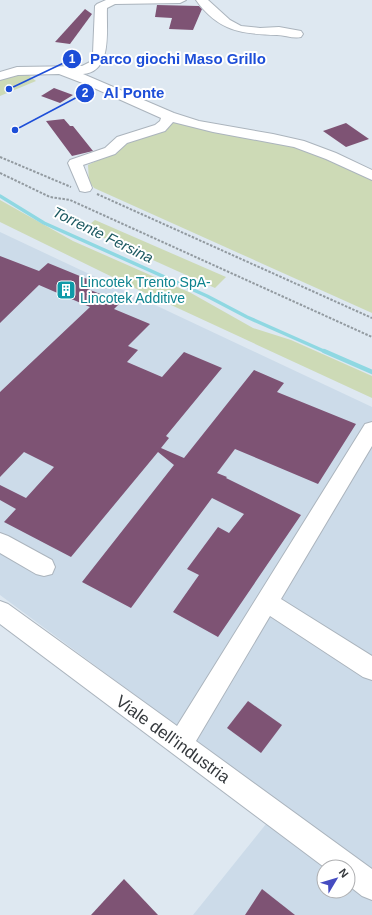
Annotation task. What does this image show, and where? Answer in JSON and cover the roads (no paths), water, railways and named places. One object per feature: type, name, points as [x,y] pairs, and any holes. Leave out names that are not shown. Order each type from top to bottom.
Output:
[{"type":"street","points":[[0,76],[17,71],[85,70],[95,64],[99,53],[101,6],[113,1],[180,0]]},
{"type":"street","points":[[202,0],[221,20],[230,27],[242,30],[280,31],[290,34],[297,34]]},
{"type":"street","points":[[62,71],[81,76],[168,116],[216,129],[289,141],[343,161],[372,176]]},
{"type":"street","points":[[86,188],[75,163],[110,151],[122,140],[160,128],[166,123],[168,116]]},
{"type":"street","points":[[180,744],[372,428]]},
{"type":"street","points":[[0,542],[44,567]]},
{"type":"street","points":[[267,602],[372,669]]},
{"type":"street","name":"Viale dell'industria","points":[[0,611],[336,859]]},
{"type":"street","name":"Viale dell'industria","points":[[356,874],[372,886]]},
{"type":"waterway","name":"Torrente Fersina","points":[[0,196],[44,223],[207,296],[247,317],[326,352]]},
{"type":"waterway","name":"Torrente Fersina","points":[[324,351],[372,372]]},
{"type":"place","name":"Parco giochi Maso Grillo","points":[[9,89]]},
{"type":"place","name":"Al Ponte","points":[[15,130]]},
{"type":"place","name":"Lincotek Trento SpA- Lincotek Additive","points":[[66,290]]}]
